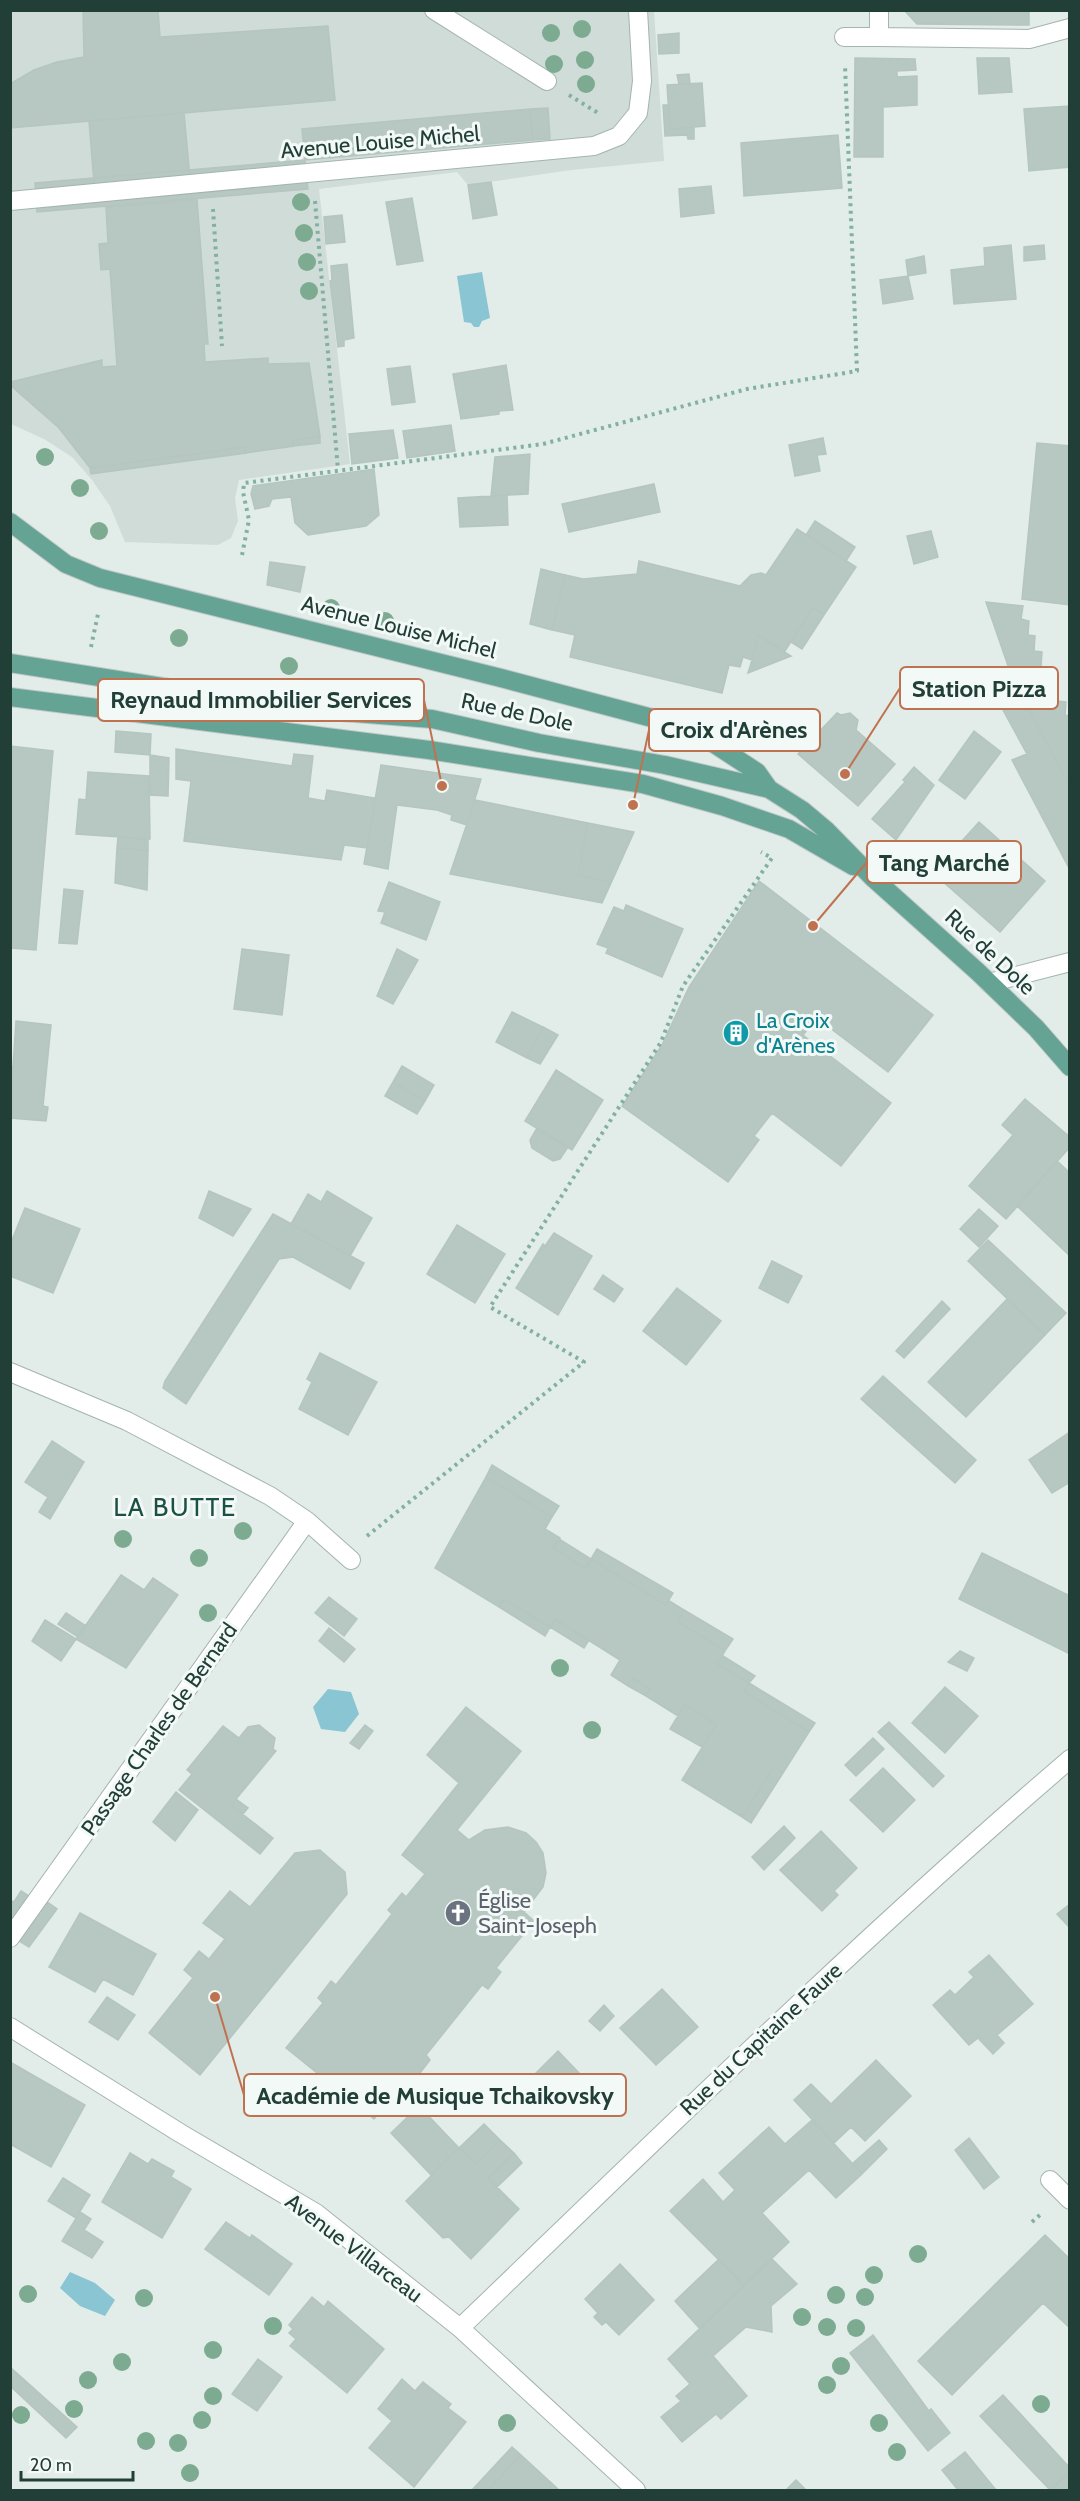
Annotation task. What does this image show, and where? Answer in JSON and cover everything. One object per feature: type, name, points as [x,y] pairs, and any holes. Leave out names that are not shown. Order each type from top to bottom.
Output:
[{"type":"main road","name":"Avenue Louise Michel","points":[[10,522],[66,564],[100,579],[501,678],[690,728],[757,772],[769,789]]},
{"type":"main road","name":"Rue de Dole","points":[[10,663],[303,709],[432,719],[538,743],[664,765],[769,789],[802,810],[827,831],[872,877],[989,982],[1036,1028],[1070,1067]]},
{"type":"main road","name":"Rue de Dole","points":[[10,698],[429,750],[644,784],[722,806],[789,829],[872,877]]},
{"type":"street","points":[[434,10],[547,81]]},
{"type":"street","name":"Avenue Louise Michel","points":[[10,201],[594,146],[619,136],[638,112],[642,81],[638,10]]},
{"type":"street","points":[[879,10],[879,37]]},
{"type":"street","points":[[844,37],[1029,39],[1070,28]]},
{"type":"street","points":[[989,982],[1062,964],[1070,979]]},
{"type":"street","points":[[10,1372],[127,1421],[270,1496],[307,1521],[347,1558]]},
{"type":"street","name":"Passage Charles de Bernard","points":[[10,1938],[307,1521]]},
{"type":"street","name":"Rue du Capitaine Faure","points":[[460,2328],[663,2131],[956,1857],[1070,1759]]},
{"type":"street","name":"Avenue Villarceau","points":[[10,2027],[180,2133],[316,2213],[460,2328],[636,2490]]},
{"type":"street","points":[[1050,2180],[1070,2200]]},
{"type":"path","points":[[242,555],[249,520],[243,492],[244,483],[543,444],[747,389],[858,371],[844,37]]},
{"type":"path","points":[[547,81],[625,129]]},
{"type":"path","points":[[312,173],[338,470]]},
{"type":"path","points":[[211,183],[222,346]]},
{"type":"path","points":[[89,653],[98,614]]},
{"type":"path","points":[[347,1558],[584,1362],[490,1306],[661,1042],[683,986],[772,858],[751,846]]},
{"type":"path","points":[[320,2096],[331,2083]]},
{"type":"shaded area","points":[[11,11],[654,11],[664,161],[571,170],[468,185],[457,172],[319,189],[350,464],[239,480],[235,498],[238,521],[231,538],[218,545],[125,542],[110,506],[72,457],[44,439],[11,424]]},
{"type":"water","points":[[482,272],[490,318],[482,321],[479,327],[474,327],[471,323],[464,322],[457,276]]},
{"type":"water","points":[[328,1689],[351,1692],[359,1714],[345,1732],[321,1729],[313,1707]]},
{"type":"water","points":[[70,2272],[95,2283],[115,2300],[105,2316],[80,2306],[60,2288]]},
{"type":"building","points":[[83,10],[158,10],[160,37],[328,26],[335,100],[10,128],[10,84],[34,70],[57,62],[84,57]]},
{"type":"building","points":[[904,10],[1029,10],[1029,25],[917,24]]},
{"type":"building","points":[[679,33],[679,53],[659,54],[658,35]]},
{"type":"building","points":[[855,58],[915,59],[916,70],[897,71],[897,77],[917,76],[917,105],[883,107],[883,157],[854,157]]},
{"type":"building","points":[[977,58],[1009,58],[1012,92],[979,94]]},
{"type":"building","points":[[689,74],[690,84],[679,84],[677,75]]},
{"type":"building","points":[[702,83],[705,126],[670,129],[667,85]]},
{"type":"building","points":[[663,105],[668,105],[670,129],[694,127],[694,139],[688,139],[687,135],[665,136]]},
{"type":"building","points":[[1070,106],[1070,167],[1029,171],[1024,109]]},
{"type":"building","points":[[548,108],[550,139],[533,140],[530,109]]},
{"type":"building","points":[[530,109],[533,140],[305,160],[302,129]]},
{"type":"building","points":[[184,113],[192,200],[96,207],[89,121]]},
{"type":"building","points":[[838,135],[842,188],[744,196],[741,143]]},
{"type":"building","points":[[305,160],[308,189],[37,212],[35,183]]},
{"type":"building","points":[[491,182],[497,215],[473,219],[468,185]]},
{"type":"building","points":[[711,186],[714,213],[681,217],[679,189]]},
{"type":"building","points":[[412,198],[423,261],[397,265],[386,202]]},
{"type":"building","points":[[197,200],[208,344],[204,344],[205,362],[268,358],[268,364],[309,363],[320,436],[293,440],[294,446],[246,453],[245,447],[90,468],[59,428],[10,385],[10,382],[102,360],[102,367],[117,366],[110,269],[101,270],[99,244],[108,243],[106,207]]},
{"type":"building","points":[[342,215],[345,242],[326,244],[324,217]]},
{"type":"building","points":[[1011,245],[1016,299],[954,304],[951,270],[985,266],[984,248]]},
{"type":"building","points":[[1044,245],[1045,259],[1024,261],[1024,247]]},
{"type":"building","points":[[924,256],[926,273],[908,276],[906,260]]},
{"type":"building","points":[[347,264],[354,338],[344,340],[344,346],[338,347],[330,281],[332,281],[331,266]]},
{"type":"building","points":[[908,276],[913,299],[883,304],[880,280]]},
{"type":"building","points":[[506,365],[513,410],[461,419],[453,374]]},
{"type":"building","points":[[410,366],[415,402],[392,405],[387,369]]},
{"type":"building","points":[[451,425],[455,451],[407,458],[403,431]]},
{"type":"building","points":[[393,430],[398,458],[352,464],[349,434]]},
{"type":"building","points":[[320,436],[320,443],[294,446],[293,440]]},
{"type":"building","points":[[823,438],[826,454],[817,455],[820,471],[795,476],[789,445]]},
{"type":"building","points":[[1037,443],[1070,446],[1070,605],[1022,599]]},
{"type":"building","points":[[245,447],[246,453],[91,474],[90,468]]},
{"type":"building","points":[[530,454],[528,494],[491,496],[495,457]]},
{"type":"building","points":[[374,469],[379,515],[366,526],[308,535],[295,523],[291,497],[272,499],[269,506],[255,509],[251,494],[253,486]]},
{"type":"building","points":[[654,484],[660,512],[569,532],[562,504]]},
{"type":"building","points":[[507,495],[508,525],[460,527],[458,498]]},
{"type":"building","points":[[815,521],[855,547],[846,561],[806,535]]},
{"type":"building","points":[[797,529],[856,567],[824,615],[813,607],[785,651],[758,635],[752,660],[743,657],[740,667],[729,665],[722,693],[570,657],[575,635],[552,630],[565,575],[583,579],[637,574],[639,561],[740,586],[751,575],[761,573],[766,575]]},
{"type":"building","points":[[931,531],[938,557],[914,564],[907,536]]},
{"type":"building","points":[[270,562],[305,567],[300,592],[267,585]]},
{"type":"building","points":[[541,569],[565,575],[552,630],[530,624]]},
{"type":"building","points":[[986,602],[1023,606],[1021,619],[1029,621],[1028,635],[1035,636],[1034,651],[1042,652],[1041,667],[1049,669],[1048,684],[1013,680]]},
{"type":"building","points":[[813,607],[824,615],[802,649],[791,642]]},
{"type":"building","points":[[758,635],[791,656],[748,673],[752,660]]},
{"type":"building","points":[[1013,680],[1058,685],[1057,701],[1066,702],[1065,715],[1070,716],[1070,786]]},
{"type":"building","points":[[1013,680],[1070,786],[1070,870],[1012,760],[1027,754],[997,699]]},
{"type":"building","points":[[837,713],[841,715],[850,713],[858,720],[856,730],[895,764],[858,806],[798,754]]},
{"type":"building","points":[[116,731],[151,734],[150,755],[115,752]]},
{"type":"building","points":[[974,731],[1001,752],[965,799],[939,780]]},
{"type":"building","points":[[10,746],[53,751],[36,950],[10,948]]},
{"type":"building","points":[[176,749],[292,766],[294,754],[313,756],[308,798],[325,801],[327,790],[375,798],[367,848],[344,845],[341,860],[184,841],[191,781],[176,779]]},
{"type":"building","points":[[150,755],[169,758],[168,796],[150,795]]},
{"type":"building","points":[[381,765],[481,779],[467,825],[451,820],[452,815],[437,810],[397,805],[388,869],[364,864]]},
{"type":"building","points":[[914,767],[934,785],[896,840],[872,819],[905,782],[903,780]]},
{"type":"building","points":[[88,772],[149,776],[150,839],[76,834],[79,799],[86,800]]},
{"type":"building","points":[[475,800],[588,823],[578,875],[611,883],[602,903],[450,874]]},
{"type":"building","points":[[979,822],[1045,881],[1000,932],[933,873]]},
{"type":"building","points":[[588,823],[634,832],[611,883],[578,875]]},
{"type":"building","points":[[118,837],[148,840],[148,851],[117,848]]},
{"type":"building","points":[[117,848],[148,851],[147,890],[115,883]]},
{"type":"building","name":"La Croix d'Arènes","points":[[759,881],[933,1015],[888,1072],[826,1025],[821,1030],[812,1024],[803,1035],[891,1103],[841,1166],[772,1113],[754,1136],[759,1140],[728,1182],[622,1106],[662,1045],[689,987]]},
{"type":"building","points":[[389,882],[440,902],[426,940],[381,923],[385,912],[378,911]]},
{"type":"building","points":[[64,889],[83,891],[77,944],[59,943]]},
{"type":"building","points":[[626,905],[683,929],[662,977],[606,953],[608,948],[597,944],[614,907],[624,911]]},
{"type":"building","points":[[242,949],[289,955],[282,1015],[234,1009]]},
{"type":"building","points":[[397,949],[418,960],[393,1004],[377,996]]},
{"type":"building","points":[[512,1012],[543,1027],[527,1058],[496,1042]]},
{"type":"building","points":[[16,1021],[51,1025],[43,1106],[48,1107],[46,1121],[10,1118],[10,1067],[13,1067]]},
{"type":"building","points":[[543,1027],[558,1035],[540,1064],[527,1058]]},
{"type":"building","points":[[402,1066],[434,1085],[425,1101],[393,1082]]},
{"type":"building","points":[[556,1070],[603,1100],[572,1150],[525,1121]]},
{"type":"building","points":[[393,1082],[425,1101],[417,1114],[385,1096]]},
{"type":"building","points":[[1025,1099],[1070,1137],[1070,1147],[1006,1219],[969,1186],[1013,1135],[1002,1125]]},
{"type":"building","points":[[537,1128],[568,1147],[560,1159],[553,1161],[532,1148],[530,1140]]},
{"type":"building","points":[[1057,1161],[1070,1173],[1070,1256],[1017,1206]]},
{"type":"building","points":[[209,1191],[251,1209],[233,1236],[199,1218]]},
{"type":"building","points":[[327,1191],[372,1218],[350,1256],[291,1224],[308,1194],[321,1202]]},
{"type":"building","points":[[25,1208],[80,1229],[53,1293],[10,1276],[10,1245]]},
{"type":"building","points":[[979,1209],[998,1226],[979,1247],[960,1229]]},
{"type":"building","points":[[273,1214],[364,1263],[350,1289],[293,1257],[279,1259],[186,1404],[163,1388],[165,1381]]},
{"type":"building","points":[[457,1225],[505,1254],[475,1303],[427,1274]]},
{"type":"building","points":[[554,1233],[592,1256],[558,1315],[516,1288],[543,1244],[545,1246]]},
{"type":"building","points":[[988,1240],[1066,1313],[1045,1335],[968,1261]]},
{"type":"building","points":[[772,1261],[802,1276],[788,1303],[759,1288]]},
{"type":"building","points":[[603,1275],[623,1289],[614,1302],[594,1289]]},
{"type":"building","points":[[677,1288],[721,1321],[686,1365],[643,1331]]},
{"type":"building","points":[[1007,1299],[1045,1335],[966,1417],[928,1382]]},
{"type":"building","points":[[942,1301],[950,1309],[904,1358],[896,1351]]},
{"type":"building","points":[[320,1353],[377,1382],[348,1435],[299,1409],[312,1382],[307,1379]]},
{"type":"building","points":[[883,1376],[976,1460],[955,1483],[861,1399]]},
{"type":"building","points":[[1070,1432],[1070,1482],[1052,1493],[1029,1460]]},
{"type":"building","points":[[52,1441],[84,1462],[50,1519],[39,1512],[48,1497],[25,1482]]},
{"type":"building","points":[[492,1465],[559,1506],[552,1517],[486,1477]]},
{"type":"building","points":[[486,1477],[552,1517],[545,1529],[560,1538],[553,1548],[586,1569],[591,1559],[666,1605],[668,1600],[684,1610],[677,1621],[725,1651],[717,1664],[749,1683],[744,1692],[809,1732],[783,1773],[774,1767],[742,1817],[682,1780],[716,1725],[685,1704],[678,1716],[646,1696],[650,1689],[633,1678],[628,1686],[611,1675],[620,1660],[555,1619],[550,1627],[504,1599],[499,1607],[435,1568]]},
{"type":"building","points":[[559,1539],[591,1559],[586,1569],[553,1548]]},
{"type":"building","points":[[597,1549],[673,1593],[666,1605],[591,1559]]},
{"type":"building","points":[[982,1553],[1070,1596],[1070,1654],[959,1599]]},
{"type":"building","points":[[121,1575],[144,1590],[153,1578],[178,1595],[126,1668],[76,1639]]},
{"type":"building","points":[[329,1597],[357,1619],[344,1636],[315,1613]]},
{"type":"building","points":[[504,1599],[550,1627],[545,1636],[499,1607]]},
{"type":"building","points":[[684,1610],[733,1639],[725,1651],[677,1621]]},
{"type":"building","points":[[66,1613],[86,1626],[78,1637],[58,1624]]},
{"type":"building","points":[[555,1619],[589,1640],[584,1648],[550,1627]]},
{"type":"building","points":[[45,1620],[76,1639],[61,1661],[32,1641]]},
{"type":"building","points":[[329,1628],[355,1649],[344,1662],[319,1641]]},
{"type":"building","points":[[960,1651],[974,1658],[967,1671],[948,1662]]},
{"type":"building","points":[[723,1656],[755,1676],[749,1683],[717,1664]]},
{"type":"building","points":[[633,1678],[650,1689],[646,1696],[628,1686]]},
{"type":"building","points":[[749,1683],[815,1723],[809,1732],[744,1692]]},
{"type":"building","points":[[945,1687],[978,1716],[945,1753],[912,1723]]},
{"type":"building","points":[[685,1704],[716,1725],[702,1747],[670,1729]]},
{"type":"building","name":"Église Saint-Joseph","points":[[466,1707],[521,1751],[457,1830],[469,1840],[485,1830],[508,1827],[526,1833],[543,1853],[546,1873],[543,1887],[524,1912],[534,1921],[496,1968],[501,1972],[488,1989],[482,1985],[426,2055],[430,2060],[417,2077],[412,2073],[374,2119],[286,2048],[323,2003],[318,1998],[331,1981],[336,1985],[392,1914],[388,1910],[402,1893],[406,1897],[425,1874],[402,1855],[459,1783],[427,1755]]},
{"type":"building","points":[[889,1722],[944,1776],[933,1787],[878,1732]]},
{"type":"building","points":[[259,1725],[275,1738],[273,1749],[276,1751],[231,1805],[273,1838],[260,1854],[179,1790],[192,1774],[187,1770],[223,1726],[239,1738],[248,1727]]},
{"type":"building","points":[[365,1725],[373,1731],[359,1749],[350,1743]]},
{"type":"building","points":[[873,1738],[884,1749],[856,1776],[845,1765]]},
{"type":"building","points":[[774,1767],[783,1773],[751,1823],[742,1817]]},
{"type":"building","points":[[883,1768],[915,1800],[883,1832],[850,1800]]},
{"type":"building","points":[[176,1792],[198,1810],[175,1841],[153,1822]]},
{"type":"building","points":[[236,1799],[248,1808],[243,1814],[231,1805]]},
{"type":"building","points":[[784,1826],[795,1838],[764,1870],[752,1857]]},
{"type":"building","points":[[821,1831],[857,1868],[834,1891],[838,1895],[822,1911],[780,1870]]},
{"type":"building","points":[[320,1850],[345,1872],[347,1894],[200,2075],[149,2033],[193,1978],[184,1970],[199,1951],[209,1959],[225,1939],[203,1923],[230,1891],[250,1907],[295,1853]]},
{"type":"building","points":[[21,1891],[29,1896],[10,1923],[10,1900],[14,1902]]},
{"type":"building","points":[[46,1901],[57,1909],[29,1947],[19,1941]]},
{"type":"building","points":[[1070,1904],[1070,1928],[1057,1914]]},
{"type":"building","points":[[80,1913],[156,1954],[133,1995],[103,1979],[95,1992],[49,1967]]},
{"type":"building","points":[[989,1955],[1033,2004],[997,2035],[1004,2043],[993,2054],[978,2038],[969,2045],[933,2005],[950,1990],[955,1995],[974,1977],[969,1972]]},
{"type":"building","points":[[662,1989],[698,2027],[656,2065],[620,2028]]},
{"type":"building","points":[[107,1997],[135,2015],[118,2040],[89,2022]]},
{"type":"building","points":[[604,2005],[614,2016],[600,2031],[589,2021]]},
{"type":"building","points":[[558,2051],[579,2073],[537,2116],[515,2094]]},
{"type":"building","points":[[876,2060],[911,2096],[865,2141],[851,2127],[834,2143],[794,2100],[811,2084],[831,2104]]},
{"type":"building","points":[[10,2062],[85,2105],[51,2167],[10,2144]]},
{"type":"building","points":[[419,2106],[459,2148],[431,2175],[391,2133]]},
{"type":"building","points":[[812,2120],[862,2174],[836,2198],[809,2170],[762,2213],[789,2242],[744,2285],[670,2211],[703,2179],[723,2202],[735,2190],[719,2173],[769,2127],[785,2144]]},
{"type":"building","points":[[484,2124],[500,2140],[476,2164],[459,2148]]},
{"type":"building","points":[[969,2138],[999,2177],[984,2189],[955,2150]]},
{"type":"building","points":[[500,2140],[514,2153],[488,2178],[519,2209],[471,2259],[449,2237],[443,2238],[406,2201],[459,2148],[476,2164]]},
{"type":"building","points":[[879,2140],[887,2149],[862,2174],[853,2163]]},
{"type":"building","points":[[130,2153],[148,2164],[152,2159],[174,2171],[171,2177],[191,2189],[162,2238],[102,2202]]},
{"type":"building","points":[[514,2153],[522,2163],[497,2187],[488,2178]]},
{"type":"building","points":[[63,2178],[90,2195],[76,2218],[48,2201]]},
{"type":"building","points":[[80,2212],[91,2219],[84,2230],[103,2242],[92,2258],[62,2241]]},
{"type":"building","points":[[226,2222],[250,2238],[252,2235],[292,2264],[269,2295],[205,2249]]},
{"type":"building","points":[[1045,2235],[1070,2259],[1070,2328],[1043,2303],[952,2395],[918,2361]]},
{"type":"building","points":[[719,2259],[744,2285],[700,2329],[675,2301]]},
{"type":"building","points":[[772,2259],[797,2284],[771,2306],[772,2332],[746,2327],[713,2356],[747,2396],[721,2419],[716,2414],[682,2442],[661,2417],[681,2401],[676,2396],[690,2384],[668,2359]]},
{"type":"building","points":[[620,2264],[654,2300],[619,2335],[606,2322],[602,2325],[594,2317],[598,2313],[585,2299]]},
{"type":"building","points":[[312,2297],[324,2307],[328,2301],[384,2349],[347,2393],[290,2346],[296,2339],[289,2333],[293,2329],[289,2325]]},
{"type":"building","points":[[873,2335],[929,2411],[931,2409],[950,2433],[928,2451],[850,2353]]},
{"type":"building","points":[[258,2359],[282,2377],[257,2411],[232,2394]]},
{"type":"building","points":[[10,2367],[77,2427],[66,2438],[10,2386]]},
{"type":"building","points":[[402,2379],[415,2391],[423,2382],[451,2404],[448,2408],[466,2422],[414,2487],[369,2448],[392,2421],[378,2409]]},
{"type":"building","points":[[1003,2395],[1070,2468],[1070,2472],[1050,2490],[980,2416]]},
{"type":"building","points":[[512,2447],[521,2455],[488,2490],[472,2490]]},
{"type":"building","points":[[965,2452],[996,2490],[958,2490],[942,2470]]},
{"type":"building","points":[[521,2455],[559,2490],[488,2490]]},
{"type":"building","points":[[1070,2472],[1070,2490],[1050,2490]]},
{"type":"building","points":[[796,2480],[806,2490],[786,2490]]},
{"type":"place","name":"Station Pizza","points":[[845,774]]},
{"type":"place","name":"Reynaud Immobilier Services","points":[[442,786]]},
{"type":"place","name":"Croix d'Arènes","points":[[633,805]]},
{"type":"place","name":"Tang Marché","points":[[813,926]]},
{"type":"place","name":"La Croix d'Arènes","points":[[736,1033]]},
{"type":"place","name":"Église Saint-Joseph","points":[[458,1913]]},
{"type":"place","name":"Académie de Musique Tchaikovsky","points":[[215,1997]]},
{"type":"district","name":"LA BUTTE","points":[[175,1507]]}]
